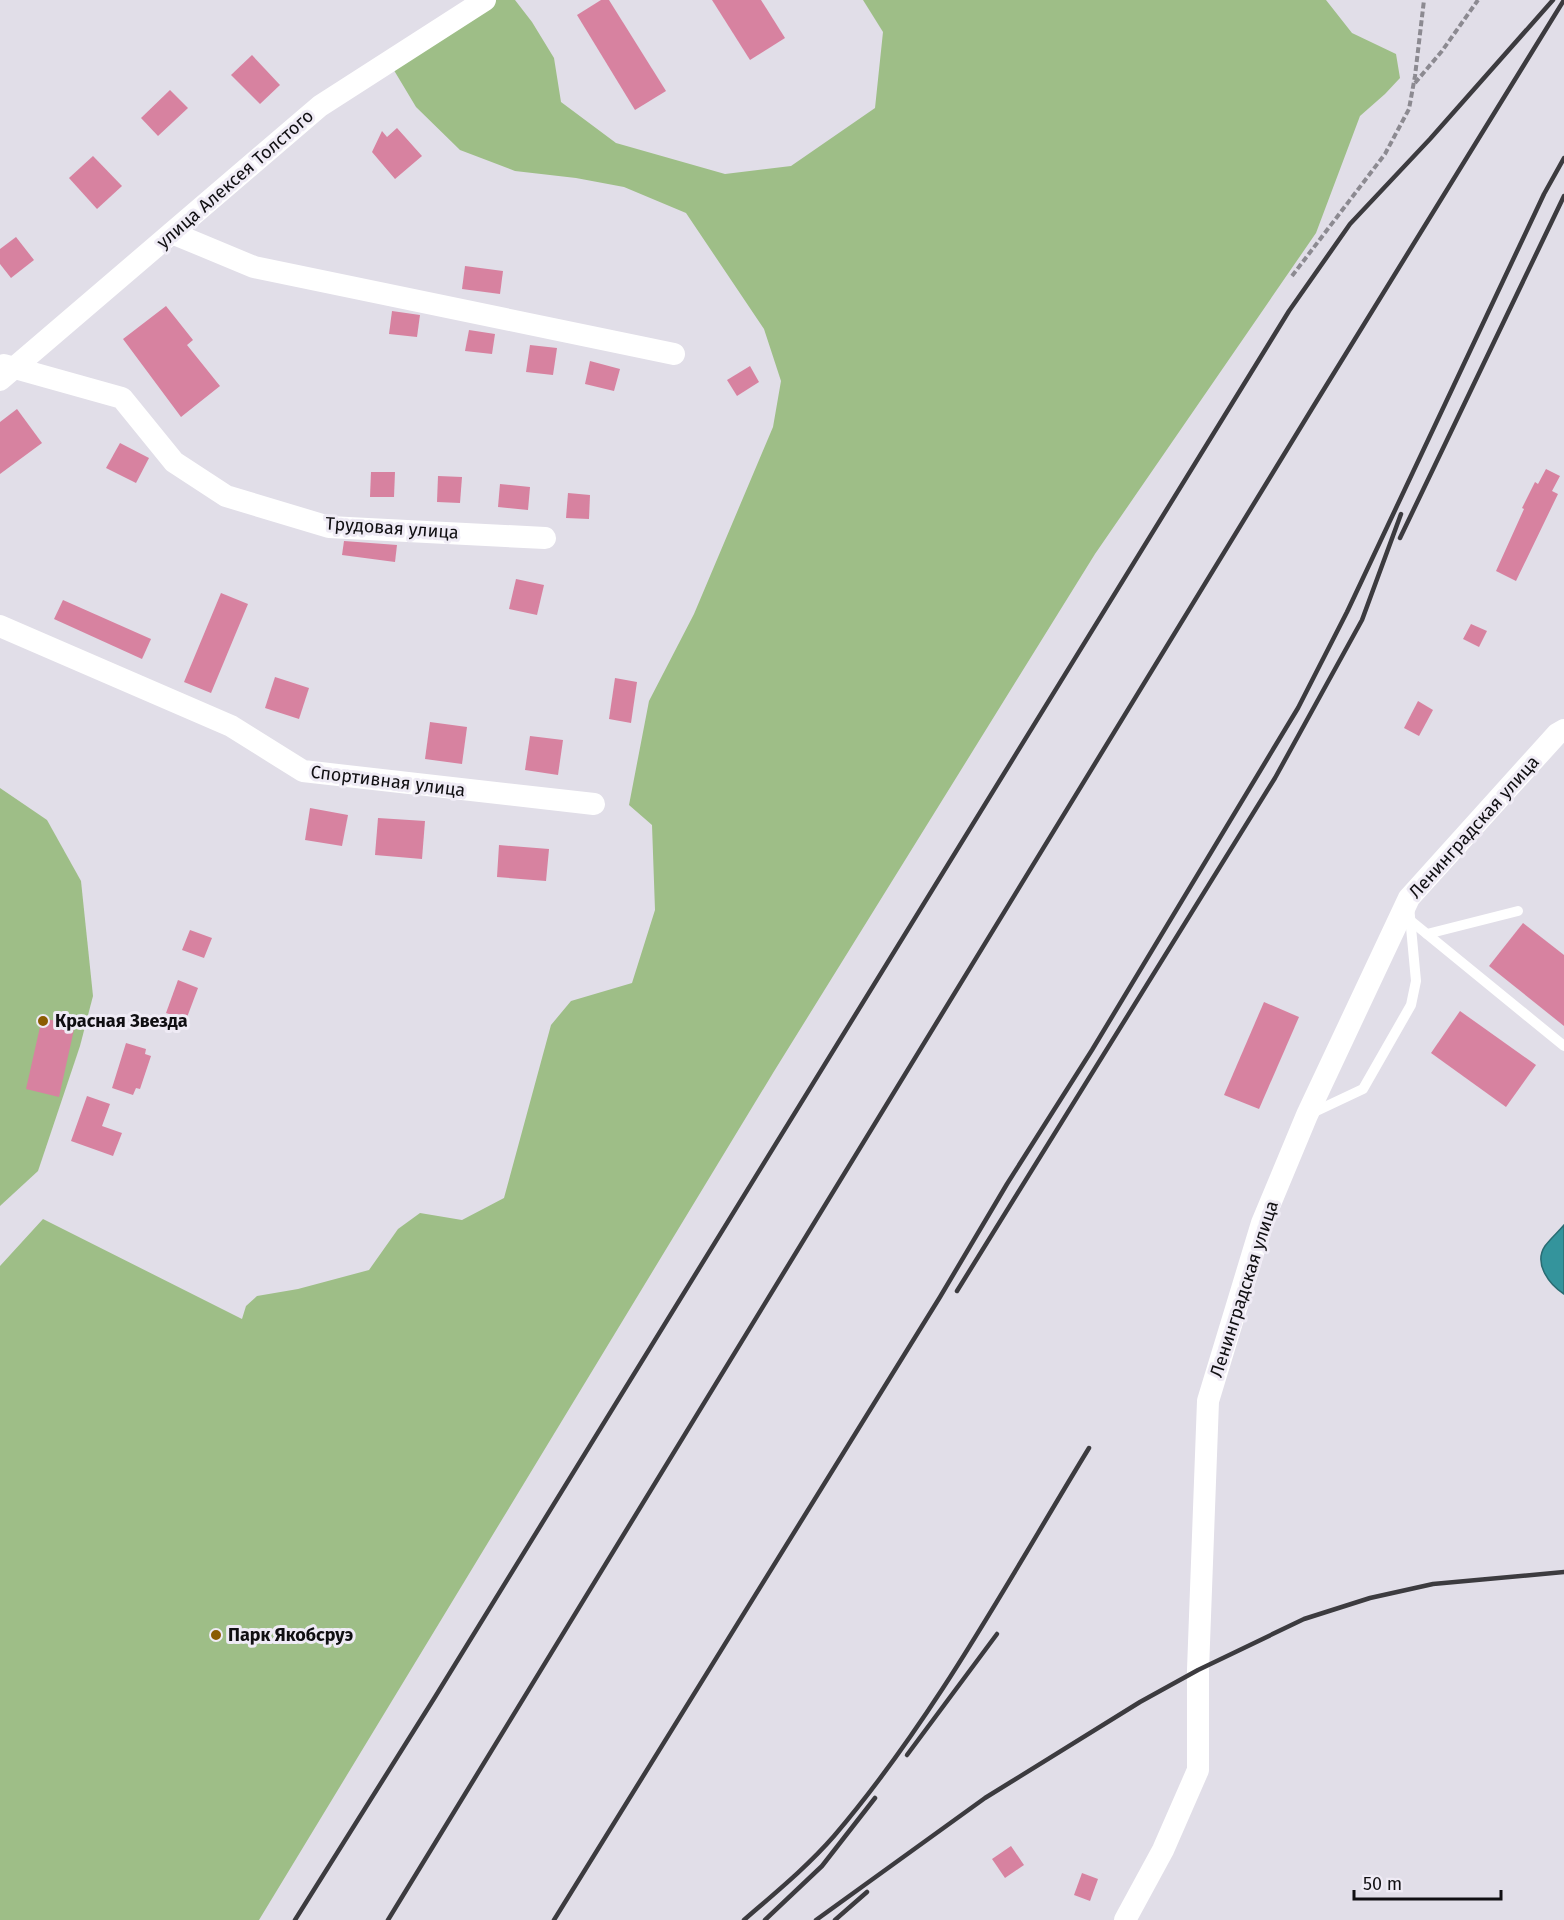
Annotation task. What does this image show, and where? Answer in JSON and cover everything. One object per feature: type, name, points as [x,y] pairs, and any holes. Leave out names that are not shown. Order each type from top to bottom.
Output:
[{"type":"street","name":"улица Алексея Толстого","points":[[5,371],[172,233],[320,106],[485,0]]},
{"type":"street","points":[[172,233],[254,267],[674,354]]},
{"type":"street","name":"Трудовая улица","points":[[5,371],[122,398],[174,462],[226,496],[329,527],[545,538]]},
{"type":"street","name":"Спортивная улица","points":[[0,626],[231,726],[303,771],[594,804]]},
{"type":"street","name":"Ленинградская улица","points":[[1125,1920],[1163,1850],[1198,1770],[1198,1670],[1208,1401],[1262,1223],[1307,1115],[1409,898],[1557,734],[1564,730]]},
{"type":"lane","points":[[1307,1115],[1363,1089],[1411,1005],[1416,981],[1409,898]]},
{"type":"lane","points":[[1427,934],[1518,912]]},
{"type":"lane","points":[[1411,921],[1564,1046]]},
{"type":"path","points":[[1292,276],[1385,154],[1409,109],[1424,0]]},
{"type":"path","points":[[1413,85],[1442,51],[1478,0]]},
{"type":"green space","points":[[485,0],[515,0],[532,22],[554,58],[561,102],[616,143],[725,174],[791,166],[875,108],[883,32],[863,0],[1326,0],[1352,33],[1396,54],[1400,78],[1360,116],[1316,233],[1095,554],[773,1073],[259,1920],[0,1920],[0,1266],[43,1219],[242,1319],[246,1306],[257,1296],[298,1289],[369,1270],[398,1229],[420,1213],[462,1220],[504,1198],[551,1025],[571,1001],[632,983],[655,910],[652,825],[629,805],[649,701],[694,614],[773,427],[781,381],[764,329],[686,213],[624,187],[576,178],[515,171],[460,150],[416,107],[389,62]]},
{"type":"green space","name":"Красная Звезда","points":[[0,788],[47,820],[81,881],[93,996],[80,1046],[38,1171],[0,1206]]},
{"type":"water","points":[[1564,1225],[1564,1294],[1549,1280],[1541,1260],[1545,1246]]},
{"type":"building","points":[[601,0],[609,0],[666,91],[635,110],[577,15]]},
{"type":"building","points":[[712,0],[761,0],[785,38],[750,60]]},
{"type":"building","points":[[252,55],[280,85],[260,104],[231,75]]},
{"type":"building","points":[[170,90],[188,108],[158,136],[141,118]]},
{"type":"building","points":[[397,128],[422,156],[395,179],[372,152],[382,131],[387,137]]},
{"type":"building","points":[[93,156],[122,186],[97,209],[69,178]]},
{"type":"building","points":[[16,237],[34,260],[11,278],[0,264],[0,249]]},
{"type":"building","points":[[465,266],[503,271],[500,294],[462,289]]},
{"type":"building","points":[[166,306],[193,340],[187,345],[220,386],[181,417],[123,339]]},
{"type":"building","points":[[392,311],[420,315],[417,337],[389,334]]},
{"type":"building","points":[[469,330],[495,334],[492,354],[465,351]]},
{"type":"building","points":[[530,345],[557,348],[553,375],[526,372]]},
{"type":"building","points":[[590,361],[620,369],[614,391],[585,384]]},
{"type":"building","points":[[750,366],[759,382],[737,396],[727,380]]},
{"type":"building","points":[[17,409],[42,443],[0,474],[0,422]]},
{"type":"building","points":[[120,443],[149,458],[136,483],[106,468]]},
{"type":"building","points":[[1546,469],[1560,476],[1552,491],[1558,494],[1516,581],[1496,571],[1524,509],[1522,508],[1535,482],[1538,484]]},
{"type":"building","points":[[371,472],[395,472],[394,497],[370,497]]},
{"type":"building","points":[[438,476],[462,477],[460,503],[437,502]]},
{"type":"building","points":[[500,484],[530,487],[528,510],[498,507]]},
{"type":"building","points":[[568,493],[590,495],[589,519],[566,518]]},
{"type":"building","points":[[344,541],[397,545],[395,562],[342,555]]},
{"type":"building","points":[[516,579],[544,585],[537,615],[509,609]]},
{"type":"building","points":[[221,593],[248,604],[211,693],[184,682]]},
{"type":"building","points":[[63,600],[151,639],[142,659],[54,619]]},
{"type":"building","points":[[1471,624],[1487,631],[1479,647],[1463,639]]},
{"type":"building","points":[[275,677],[309,688],[299,719],[265,708]]},
{"type":"building","points":[[615,678],[637,682],[631,723],[609,719]]},
{"type":"building","points":[[1418,701],[1433,710],[1419,736],[1404,728]]},
{"type":"building","points":[[430,722],[467,727],[462,764],[425,759]]},
{"type":"building","points":[[530,736],[563,740],[558,775],[525,770]]},
{"type":"building","points":[[310,808],[348,815],[342,846],[305,840]]},
{"type":"building","points":[[378,818],[425,821],[422,859],[375,855]]},
{"type":"building","points":[[499,845],[549,849],[546,881],[497,877]]},
{"type":"building","points":[[1523,923],[1564,955],[1564,1026],[1489,966]]},
{"type":"building","points":[[190,930],[212,938],[204,958],[182,950]]},
{"type":"building","points":[[178,980],[198,988],[186,1020],[166,1013]]},
{"type":"building","points":[[1264,1002],[1299,1017],[1259,1109],[1224,1095]]},
{"type":"building","points":[[1460,1011],[1536,1065],[1506,1107],[1431,1053]]},
{"type":"building","points":[[42,1018],[75,1025],[59,1097],[26,1089]]},
{"type":"building","points":[[126,1043],[146,1049],[145,1054],[151,1056],[140,1089],[136,1088],[133,1095],[112,1088]]},
{"type":"building","points":[[87,1096],[110,1104],[102,1126],[122,1133],[113,1156],[71,1141]]},
{"type":"building","points":[[1011,1846],[1024,1865],[1005,1878],[992,1859]]},
{"type":"building","points":[[1082,1873],[1098,1879],[1090,1901],[1074,1895]]},
{"type":"railway","points":[[295,1920],[435,1697],[1289,311],[1350,224],[1430,139],[1553,0]]},
{"type":"railway","points":[[388,1920],[1564,0]]},
{"type":"railway","points":[[554,1920],[940,1297],[1007,1184],[1092,1050],[1298,708],[1347,612],[1544,194],[1564,158]]},
{"type":"railway","points":[[1400,538],[1564,196]]},
{"type":"railway","points":[[957,1291],[1275,778],[1362,620],[1401,514]]},
{"type":"railway","points":[[744,1920],[824,1847],[905,1744],[969,1647],[1089,1448]]},
{"type":"railway","points":[[816,1920],[985,1798],[1140,1702],[1198,1670],[1304,1619],[1370,1598],[1433,1584],[1564,1572]]},
{"type":"railway","points":[[907,1755],[997,1634]]},
{"type":"railway","points":[[765,1920],[822,1866],[875,1798]]},
{"type":"railway","points":[[835,1920],[867,1892]]},
{"type":"place","name":"Красная Звезда","points":[[43,1021]]},
{"type":"place","name":"Парк Якобсруэ","points":[[216,1635]]}]
